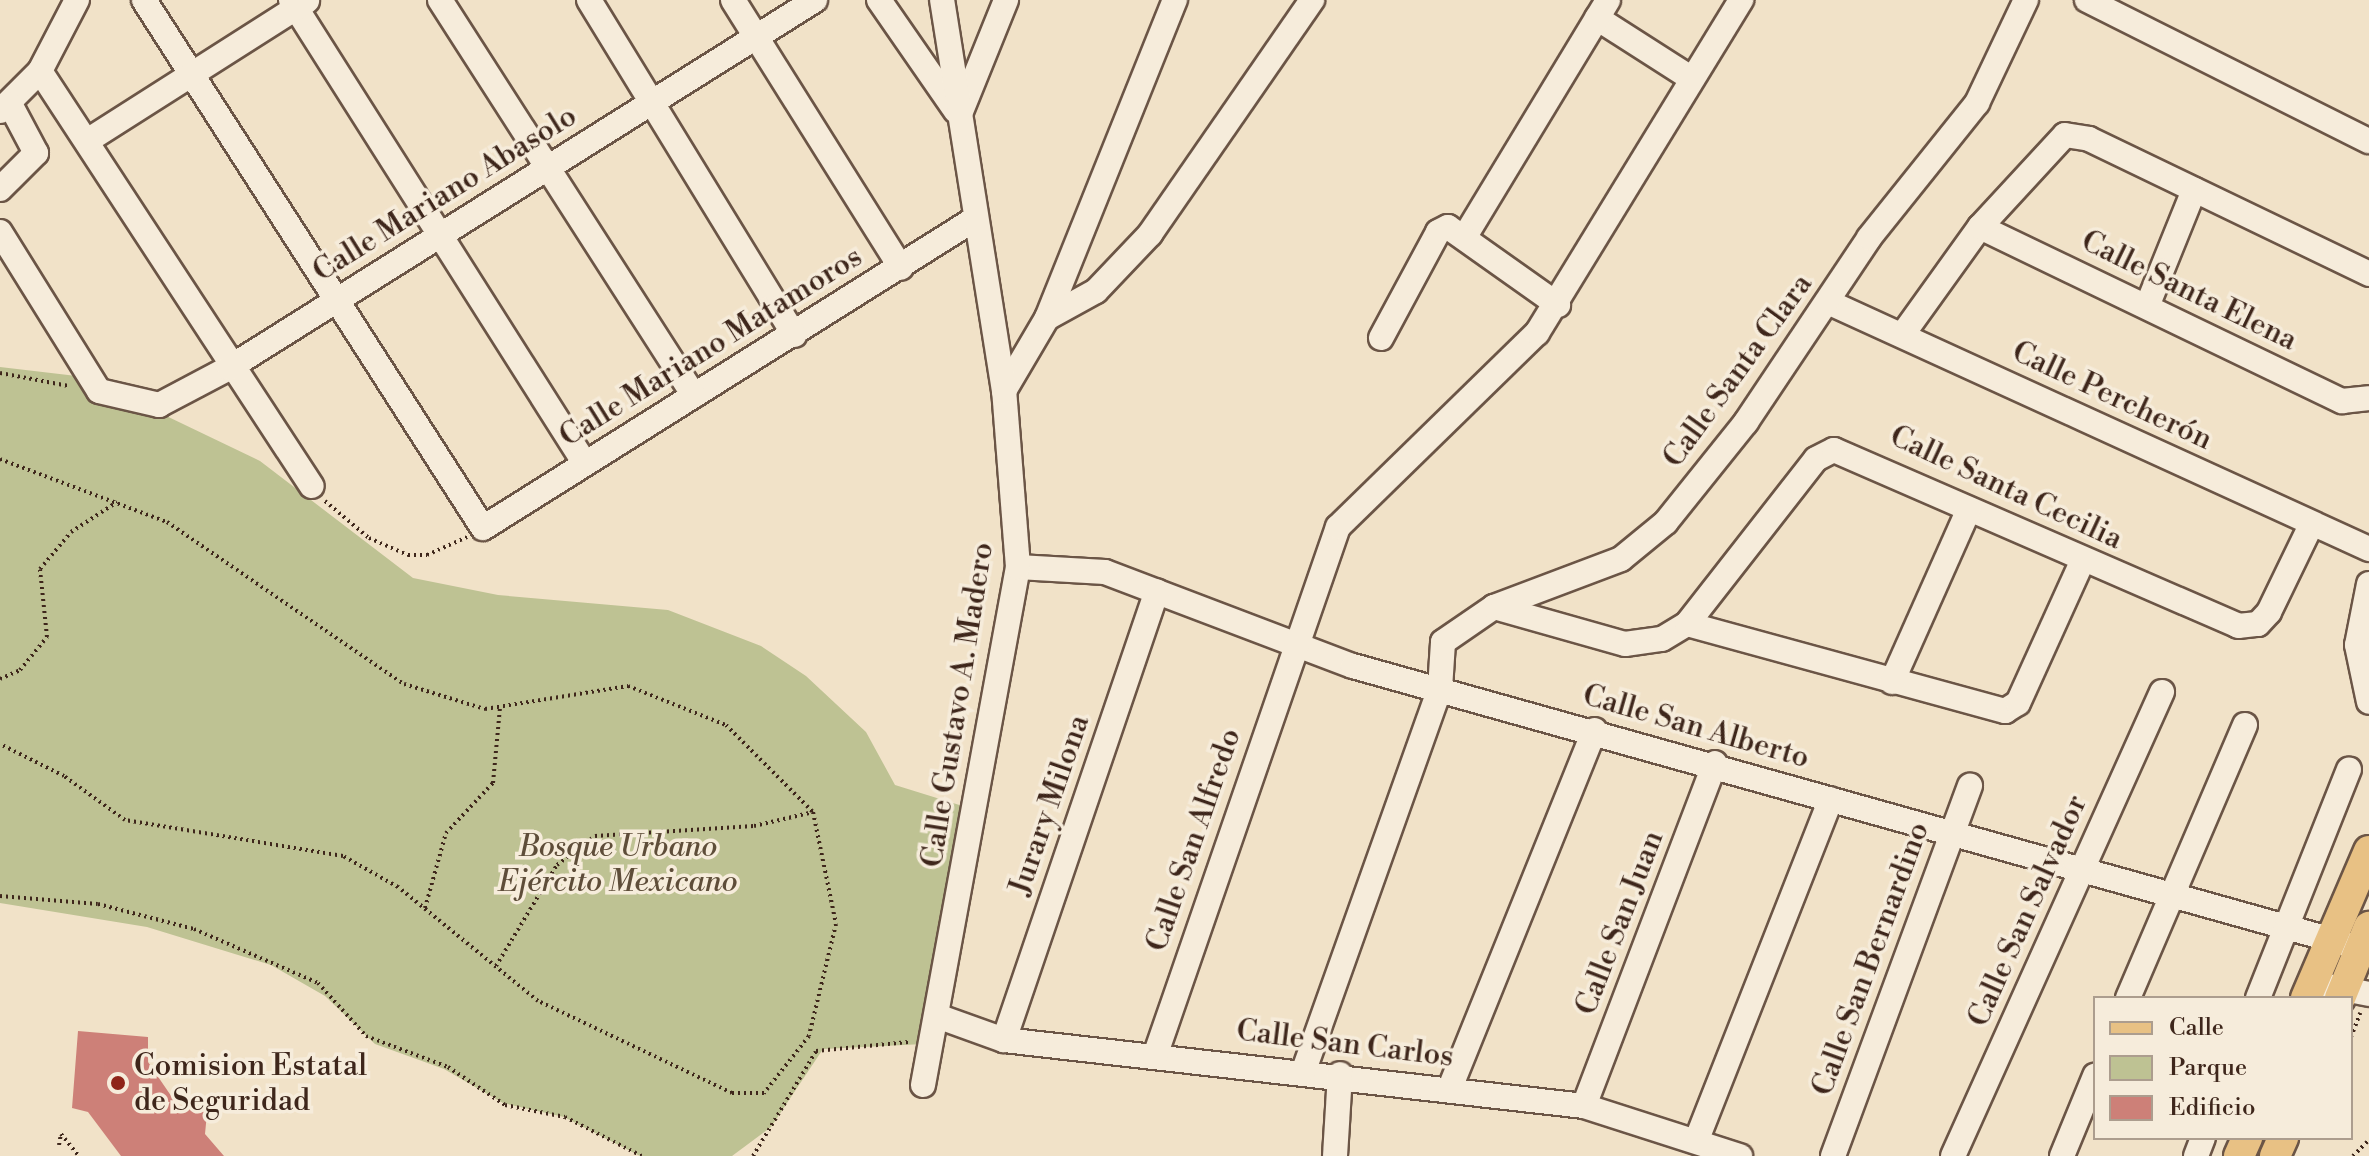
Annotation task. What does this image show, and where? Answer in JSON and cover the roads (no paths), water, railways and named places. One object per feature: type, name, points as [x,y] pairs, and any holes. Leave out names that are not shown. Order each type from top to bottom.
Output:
[{"type":"main road","points":[[2309,990],[2369,851]]},
{"type":"main road","points":[[2351,993],[2364,937]]},
{"type":"street","points":[[0,189],[24,170],[34,142],[5,108],[40,71],[77,0]]},
{"type":"street","points":[[144,0],[338,298]]},
{"type":"street","points":[[440,0],[545,170],[694,395]]},
{"type":"street","points":[[589,0],[794,335]]},
{"type":"street","points":[[733,0],[901,268]]},
{"type":"street","name":"Calle Mariano Abasolo","points":[[0,232],[99,391],[159,405],[229,368],[815,0]]},
{"type":"street","points":[[879,0],[959,116]]},
{"type":"street","name":"Calle Gustavo A. Madero","points":[[923,1085],[940,1017],[992,679],[1018,567],[1004,391],[973,220],[942,0]]},
{"type":"street","points":[[959,116],[1006,0]]},
{"type":"street","points":[[1004,391],[1047,318],[1175,0]]},
{"type":"street","points":[[1047,318],[1096,291],[1150,234],[1312,0]]},
{"type":"street","name":"Calle San Alfredo","points":[[1155,1056],[1327,551],[1352,508],[1514,361],[1558,305],[1691,78],[1741,0]]},
{"type":"street","name":"Calle Santa Clara","points":[[1440,689],[1443,642],[1494,607],[1594,572],[1641,546],[1710,470],[1828,302],[1977,103],[2026,0]]},
{"type":"street","points":[[2087,0],[2369,141]]},
{"type":"street","points":[[87,141],[194,78],[298,3],[439,235],[584,462]]},
{"type":"street","points":[[1467,233],[1603,9],[1691,78]]},
{"type":"street","points":[[40,71],[229,368],[312,486]]},
{"type":"street","points":[[1903,334],[1980,227],[2065,135],[2194,190],[2369,274]]},
{"type":"street","points":[[2148,304],[2194,190]]},
{"type":"street","name":"Calle Mariano Matamoros","points":[[338,298],[483,528],[973,220]]},
{"type":"street","name":"Calle Santa Elena","points":[[1980,227],[2148,304],[2342,401],[2369,398]]},
{"type":"street","points":[[1381,338],[1438,232],[1467,233],[1558,305]]},
{"type":"street","name":"Calle Percherón","points":[[1828,302],[2369,549]]},
{"type":"street","name":"Calle Santa Cecilia","points":[[1687,624],[1825,453],[1854,453],[2083,560],[2249,627],[2269,612],[2311,525]]},
{"type":"street","points":[[1892,682],[1969,509]]},
{"type":"street","points":[[1494,607],[1625,644],[1662,639],[1687,624],[1984,710],[2012,709],[2083,560]]},
{"type":"street","name":"Calle San Alberto","points":[[1018,567],[1105,572],[1293,645],[1440,689],[1715,763],[2079,874],[2285,931],[2330,939],[2364,937]]},
{"type":"street","points":[[2369,584],[2357,645],[2369,702]]},
{"type":"street","name":"Jurary Milona","points":[[1004,1040],[1157,591]]},
{"type":"street","points":[[1304,1070],[1440,689]]},
{"type":"street","name":"Calle San Salvador","points":[[1953,1156],[2162,692]]},
{"type":"street","points":[[2129,996],[2245,725]]},
{"type":"street","points":[[1450,1088],[1595,730]]},
{"type":"street","name":"Calle San Juan","points":[[1584,1106],[1715,763]]},
{"type":"street","points":[[2259,996],[2349,769]]},
{"type":"street","name":"Calle San Bernardino","points":[[1833,1156],[1970,785]]},
{"type":"street","points":[[1697,1139],[1831,799]]},
{"type":"street","points":[[2309,990],[2351,993]]},
{"type":"street","name":"Calle San Carlos","points":[[940,1017],[1004,1040],[1340,1074],[1584,1106],[1697,1139],[1740,1156]]},
{"type":"street","points":[[1335,1156],[1340,1074]]},
{"type":"street","points":[[2062,1156],[2093,1081]]},
{"type":"place","name":"Comision Estatal de Seguridad","points":[[118,1083]]},
{"type":"park label","name":"Bosque Urbano Ejército Mexicano","points":[[618,864]]}]
